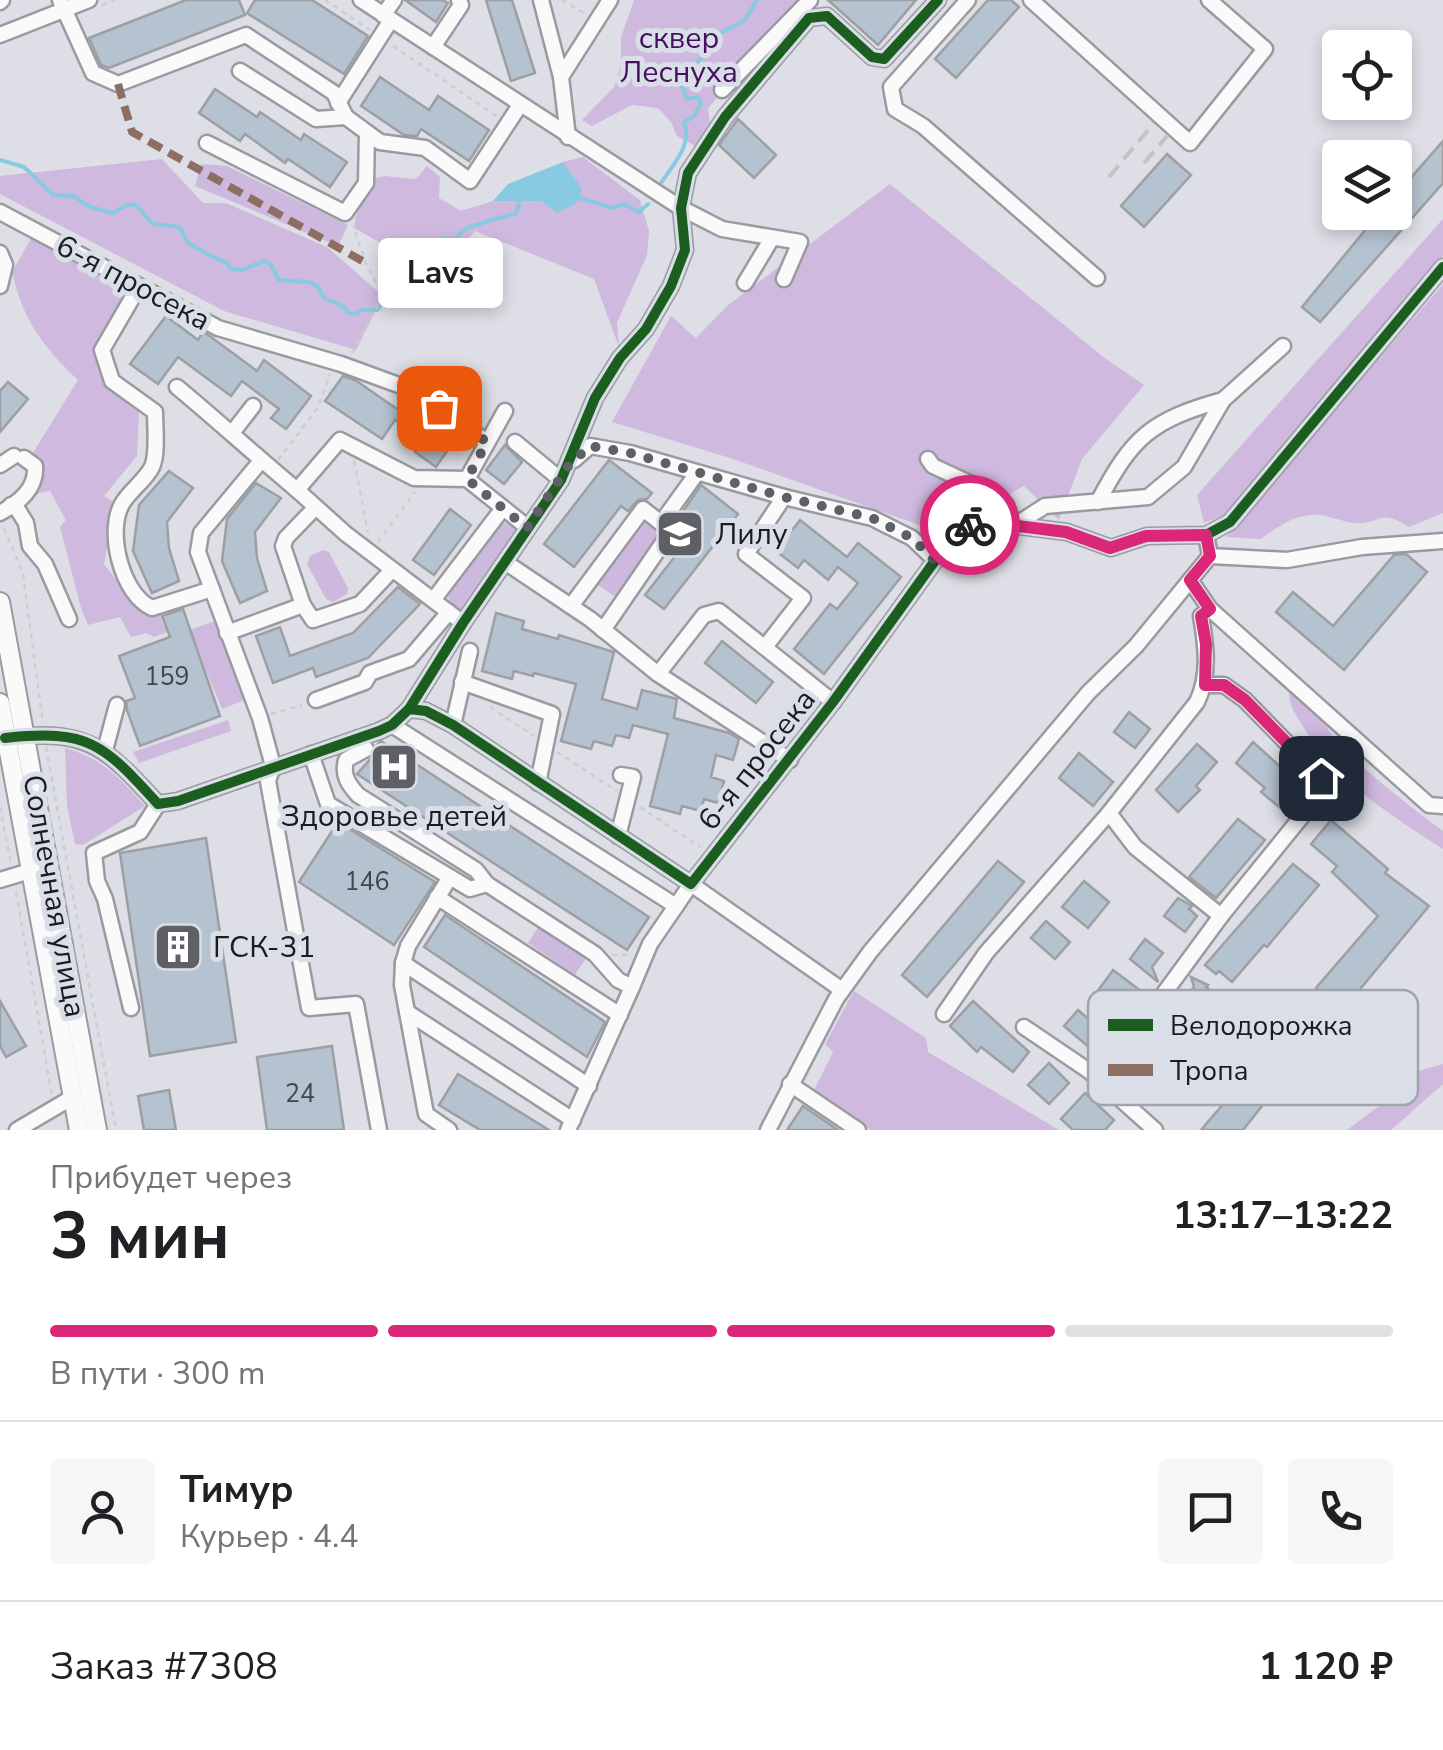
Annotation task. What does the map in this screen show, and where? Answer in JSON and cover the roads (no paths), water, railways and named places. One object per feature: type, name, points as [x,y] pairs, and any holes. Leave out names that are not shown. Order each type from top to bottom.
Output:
[{"type":"main road","name":"Солнечная улица","points":[[0,602],[34,735],[96,1130]]},
{"type":"main road","name":"Солнечная улица","points":[[0,703],[14,876],[79,1130]]},
{"type":"street","points":[[0,35],[62,5],[89,0]]},
{"type":"street","points":[[361,0],[681,208],[722,229],[800,242],[784,279]]},
{"type":"street","points":[[338,102],[380,37],[394,0]]},
{"type":"street","points":[[432,47],[461,5],[459,0]]},
{"type":"street","points":[[541,0],[561,78],[568,137]]},
{"type":"street","points":[[561,78],[610,0]]},
{"type":"street","points":[[722,90],[810,0]]},
{"type":"street","points":[[131,1008],[106,899],[97,880],[94,853],[140,832],[158,804],[178,801],[392,725],[409,709],[561,480],[595,398],[620,358],[646,329],[671,286],[684,250],[681,208],[688,173],[708,139],[809,18],[827,16],[872,56],[884,59],[938,0]]},
{"type":"street","points":[[968,0],[891,87],[895,108],[923,126],[1097,278]]},
{"type":"street","points":[[1032,0],[1190,143],[1266,50],[1209,0]]},
{"type":"street","points":[[62,5],[93,73],[118,84],[246,35],[334,94],[346,118],[380,142],[425,148],[470,181],[520,105]]},
{"type":"street","points":[[240,71],[316,120],[346,118]]},
{"type":"street","points":[[207,143],[345,212],[366,183],[367,133]]},
{"type":"street","name":"6-я просека","points":[[0,212],[218,328],[341,364],[415,391],[487,442]]},
{"type":"street","points":[[745,283],[772,238]]},
{"type":"street","points":[[0,254],[5,265],[0,286]]},
{"type":"street","points":[[1210,556],[1206,535],[1230,522],[1263,485],[1443,267]]},
{"type":"street","points":[[138,288],[102,350],[112,381],[155,412],[153,466],[120,507],[116,552],[128,587],[140,603],[152,608],[212,590]]},
{"type":"street","points":[[928,459],[933,466],[991,493],[1006,505],[1012,528],[1045,506],[1148,497],[1184,467],[1223,400],[1284,346]]},
{"type":"street","points":[[177,387],[315,508],[463,623]]},
{"type":"street","points":[[1098,502],[1136,440],[1184,411],[1223,400]]},
{"type":"street","points":[[232,433],[254,406]]},
{"type":"street","points":[[467,479],[505,411]]},
{"type":"street","points":[[297,490],[340,440],[424,480],[467,479],[527,528]]},
{"type":"street","points":[[515,442],[561,480]]},
{"type":"street","points":[[569,465],[590,446],[630,453],[872,518],[912,538],[934,560]]},
{"type":"street","points":[[0,465],[19,457],[35,466],[36,476],[29,490],[6,509]]},
{"type":"street","points":[[260,462],[200,533],[198,552],[260,718],[273,766],[268,782],[309,1008],[356,1004],[380,1130]]},
{"type":"street","points":[[661,523],[697,472]]},
{"type":"street","points":[[765,647],[804,598],[746,554],[784,497]]},
{"type":"street","points":[[315,508],[283,546],[303,605],[313,620],[360,604],[392,570]]},
{"type":"street","points":[[434,599],[503,508]]},
{"type":"street","points":[[6,509],[18,510],[26,524],[30,546],[46,564],[69,619]]},
{"type":"street","points":[[571,606],[643,509],[671,531],[603,630]]},
{"type":"street","name":"6-я просека","points":[[571,1125],[646,956],[676,906],[790,760],[955,533],[979,521],[1066,532],[1110,548],[1146,536],[1206,535]]},
{"type":"street","points":[[1210,556],[1288,560],[1362,547],[1443,541]]},
{"type":"street","points":[[768,1130],[842,990],[870,952],[1060,726],[1136,646],[1210,556]]},
{"type":"street","points":[[505,562],[571,606],[658,674],[790,760]]},
{"type":"street","points":[[1190,580],[1210,609],[1430,805],[1443,806]]},
{"type":"street","points":[[228,632],[303,605]]},
{"type":"street","points":[[944,1014],[986,953],[1109,813],[1197,702],[1205,685],[1206,644],[1201,616],[1210,609]]},
{"type":"street","points":[[658,674],[704,615],[719,611],[833,702]]},
{"type":"street","points":[[316,700],[409,659],[449,612]]},
{"type":"street","points":[[453,726],[470,651]]},
{"type":"street","points":[[462,682],[552,714],[538,783]]},
{"type":"street","points":[[1166,990],[1324,789],[1321,778],[1245,700],[1224,685],[1205,685]]},
{"type":"street","points":[[105,750],[117,705]]},
{"type":"street","points":[[409,709],[426,711],[453,726],[842,990]]},
{"type":"street","points":[[392,725],[676,906]]},
{"type":"street","points":[[5,738],[74,738],[105,750],[158,804]]},
{"type":"street","points":[[366,749],[346,760],[347,783],[358,795],[476,870],[487,884],[595,954],[618,980],[632,987]]},
{"type":"street","points":[[311,754],[328,804],[470,889],[487,884]]},
{"type":"street","points":[[618,836],[632,777],[621,775]]},
{"type":"street","points":[[1109,813],[1146,857],[1221,916]]},
{"type":"street","points":[[449,1130],[426,1114],[402,985],[402,963],[408,946],[450,877]]},
{"type":"street","points":[[437,897],[620,1016]]},
{"type":"street","points":[[402,963],[589,1086]]},
{"type":"street","points":[[407,1012],[571,1125]]},
{"type":"street","points":[[1024,1027],[1088,1070]]},
{"type":"street","points":[[790,1084],[858,1130]]},
{"type":"street","points":[[17,1130],[73,1097]]},
{"type":"street","points":[[1127,1105],[1155,1130]]},
{"type":"water","points":[[563,162],[582,189],[575,204],[557,213],[542,201],[493,201],[508,184]]},
{"type":"waterway","points":[[659,186],[684,147],[684,122],[694,116],[701,104],[698,97],[687,99],[681,83],[670,82],[674,72],[697,63],[717,35],[745,20],[757,0]]},
{"type":"waterway","points":[[0,160],[24,167],[53,195],[73,196],[90,207],[113,213],[128,205],[136,206],[153,224],[179,227],[188,242],[231,269],[242,270],[264,261],[271,265],[279,280],[309,282],[318,287],[324,298],[356,314],[377,310],[391,291],[407,242],[454,240],[466,228],[516,213],[520,200]]},
{"type":"waterway","points":[[576,197],[613,208],[624,204],[639,212],[648,204]]},
{"type":"railway","points":[[1109,177],[1154,123]]},
{"type":"railway","points":[[1144,163],[1168,135]]},
{"type":"place","name":"Lavs","points":[[439,408]]},
{"type":"place","name":"Лилу","points":[[680,534]]},
{"type":"place","name":"Здоровье детей","points":[[394,767]]},
{"type":"place","name":"ГСК-31","points":[[178,947]]},
{"type":"park label","name":"сквер Леснуха","points":[[679,55]]}]
